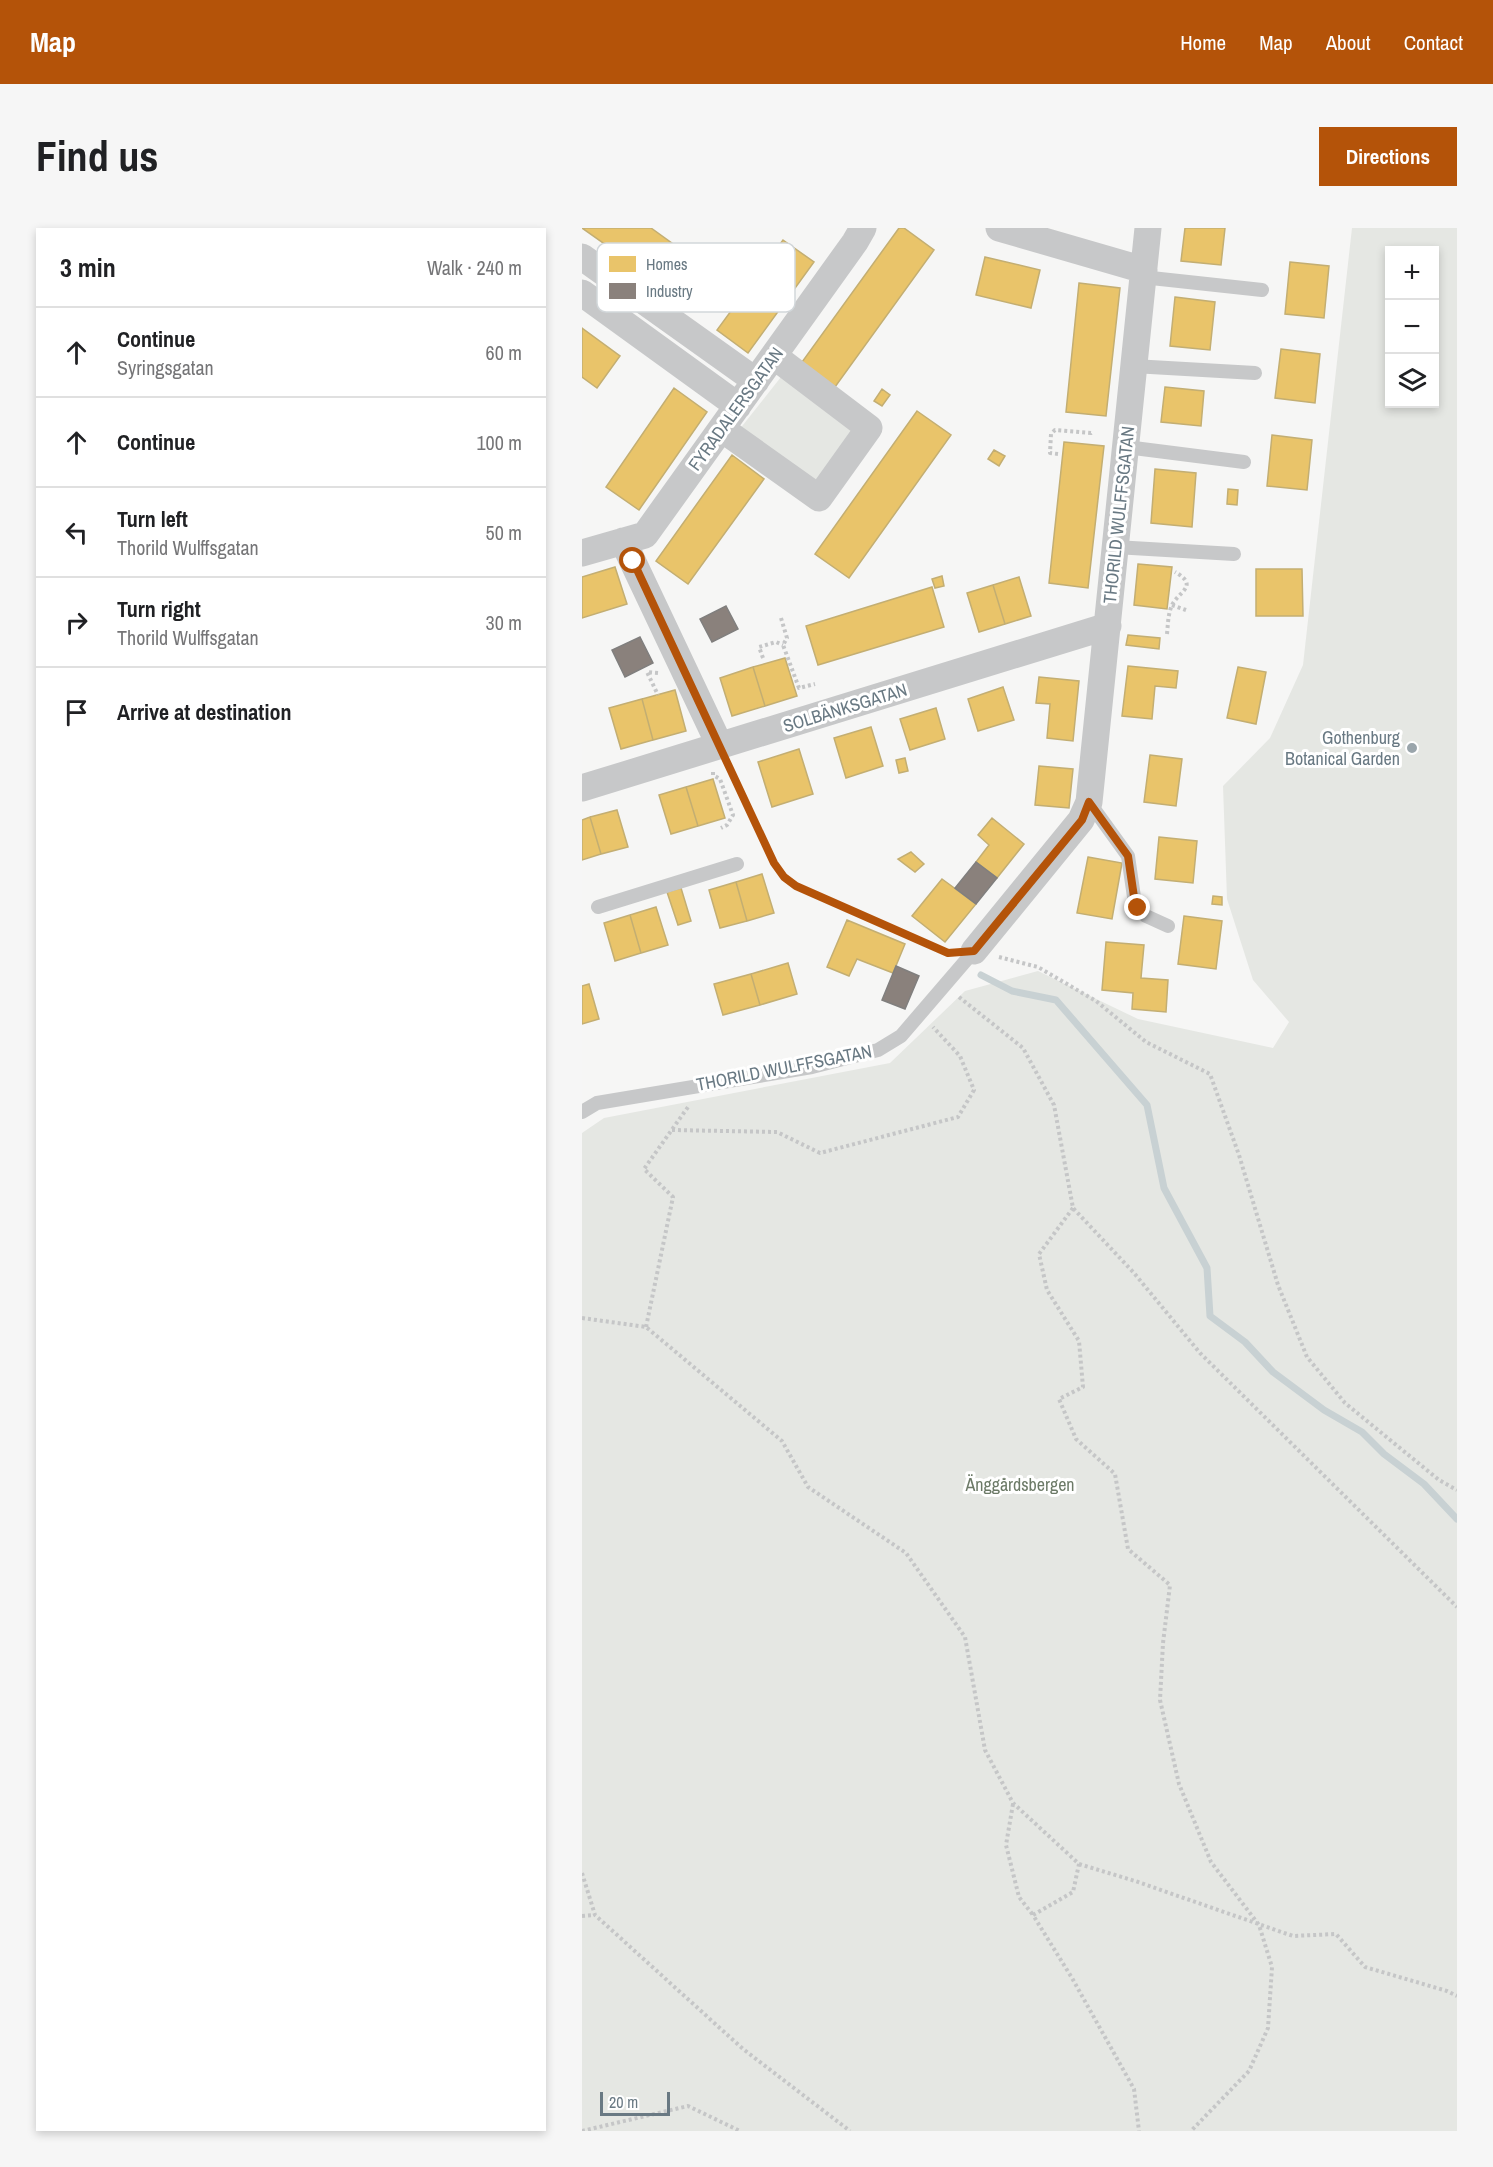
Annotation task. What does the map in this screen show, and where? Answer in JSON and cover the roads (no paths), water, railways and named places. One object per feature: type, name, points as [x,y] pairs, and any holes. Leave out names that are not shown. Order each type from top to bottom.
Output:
[{"type":"street","name":"FYRADALERSGATAN","points":[[582,553],[645,535],[863,228]]},
{"type":"street","points":[[999,228],[1143,274]]},
{"type":"street","name":"THORILD WULFFSGATAN","points":[[974,951],[1082,820],[1089,802],[1148,228]]},
{"type":"street","points":[[582,257],[597,268]]},
{"type":"street","points":[[608,312],[738,406]]},
{"type":"street","points":[[658,312],[756,381]]},
{"type":"street","points":[[722,429],[819,498],[869,428],[774,356]]},
{"type":"street","points":[[624,541],[716,756]]},
{"type":"street","name":"SOLBÄNKSGATAN","points":[[582,788],[716,756],[1108,626]]},
{"type":"lane","points":[[1143,274],[1262,290]]},
{"type":"lane","points":[[1133,366],[1255,374]]},
{"type":"lane","points":[[1126,447],[1244,462]]},
{"type":"lane","points":[[1115,547],[1234,554]]},
{"type":"lane","points":[[1089,802],[1128,856],[1134,897],[1138,908],[1146,916],[1168,926]]},
{"type":"lane","points":[[598,907],[737,864]]},
{"type":"lane","name":"THORILD WULFFSGATAN","points":[[582,1112],[597,1103],[812,1066],[878,1050],[901,1036],[974,951]]},
{"type":"waterway","points":[[981,975],[1012,991],[1056,1000],[1147,1105],[1164,1188],[1207,1268],[1210,1316],[1245,1342],[1273,1372],[1324,1410],[1362,1432],[1384,1454],[1424,1484],[1457,1519]]},
{"type":"place","name":"Gothenburg Botanical Garden","points":[[1412,748]]},
{"type":"park label","name":"Änggårdsbergen","points":[[1020,1485]]}]
